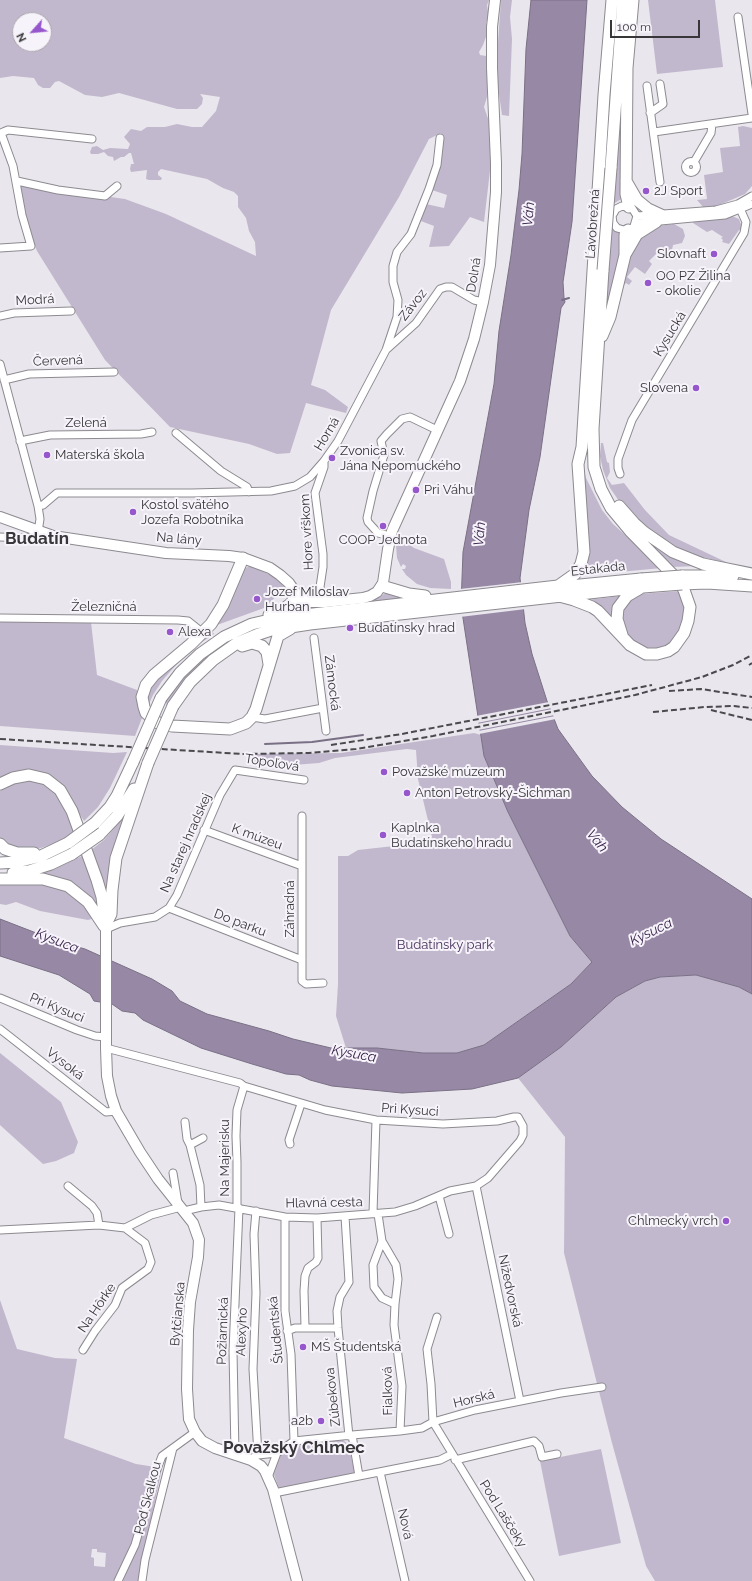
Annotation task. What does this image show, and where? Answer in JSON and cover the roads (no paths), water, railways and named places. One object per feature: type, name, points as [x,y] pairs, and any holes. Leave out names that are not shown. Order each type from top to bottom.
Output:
[{"type":"main road","name":"Dolná","points":[[382,586],[390,536],[398,515],[460,381],[471,350],[483,302],[494,227],[496,192],[492,68],[492,27],[495,0]]},
{"type":"main road","name":"Ľavobrežná","points":[[582,447],[593,254],[612,0]]},
{"type":"main road","name":"Ľavobrežná","points":[[593,450],[600,340],[600,311],[623,0]]},
{"type":"main road","points":[[629,207],[626,194],[627,68],[633,0]]},
{"type":"main road","points":[[625,255],[637,234],[659,218],[637,200],[626,181]]},
{"type":"main road","points":[[593,254],[613,217],[603,199],[598,184]]},
{"type":"main road","points":[[600,340],[610,317],[625,255],[625,235],[631,228]]},
{"type":"main road","points":[[582,447],[589,477],[603,505],[623,530],[647,549]]},
{"type":"main road","points":[[582,447],[578,464],[578,472],[584,552],[581,564],[575,574],[559,591],[598,611],[627,642],[636,649],[646,654],[663,653],[674,647],[681,639],[688,621],[690,607],[684,590],[667,568],[647,549],[620,519],[605,498],[594,467],[593,450]]},
{"type":"main road","points":[[593,450],[602,478],[616,503],[634,523],[651,537],[673,552],[695,561],[752,574]]},
{"type":"main road","name":"Na lány","points":[[0,517],[38,532],[53,536],[166,553],[243,558],[270,568],[280,574],[289,583],[298,596]]},
{"type":"main road","points":[[243,558],[223,605],[204,633],[149,680],[143,691],[142,697],[146,713],[158,723],[166,725],[209,729],[230,729],[246,723],[252,717],[258,702],[278,636],[296,626]]},
{"type":"main road","name":"Estakáda","points":[[642,583],[694,575],[752,578]]},
{"type":"main road","points":[[627,642],[618,624],[618,608],[627,596],[642,583]]},
{"type":"main road","name":"Estakáda","points":[[448,604],[559,591],[570,586],[642,583],[707,583],[752,586]]},
{"type":"main road","points":[[246,626],[251,621],[281,611],[298,596],[307,602],[325,602],[370,596],[377,592],[382,586],[448,604]]},
{"type":"main road","points":[[106,929],[110,914],[116,858],[148,763],[173,706],[197,674],[237,643],[256,635],[296,626],[448,604]]},
{"type":"main road","points":[[0,863],[29,860],[41,856],[64,846],[96,823],[110,807],[117,796],[161,698],[180,673],[200,654],[224,637],[246,626],[278,618],[448,604]]},
{"type":"main road","points":[[221,655],[248,643],[257,644],[262,646],[267,652],[269,665]]},
{"type":"main road","points":[[0,874],[19,872],[51,864],[72,854],[99,835],[110,825],[124,806],[148,763]]},
{"type":"main road","points":[[0,784],[13,778],[29,775],[46,780],[60,790],[67,799],[97,880],[102,897],[106,929]]},
{"type":"main road","points":[[0,844],[11,851],[24,854],[64,846]]},
{"type":"main road","points":[[0,879],[43,879],[68,886],[88,902],[106,929]]},
{"type":"main road","name":"Bytčianska","points":[[106,929],[106,1038],[108,1082],[116,1111],[146,1162],[196,1227],[199,1240],[198,1257],[190,1302],[187,1408],[189,1419],[195,1432],[209,1445],[235,1454],[254,1457],[261,1466],[268,1477],[274,1493],[297,1581]]},
{"type":"street","points":[[738,17],[752,114]]},
{"type":"street","points":[[650,113],[663,104],[660,84]]},
{"type":"street","points":[[647,86],[660,182]]},
{"type":"street","points":[[654,132],[752,118]]},
{"type":"street","points":[[694,162],[711,133],[712,124]]},
{"type":"street","points":[[0,248],[31,246],[22,215],[13,166],[1,133],[8,130],[92,139]]},
{"type":"street","name":"Horná","points":[[38,506],[42,505],[57,493],[271,492],[295,486],[310,477],[324,461],[338,441],[386,350],[397,317],[398,300],[393,282],[393,266],[397,252],[411,234],[429,189],[437,165],[440,138]]},
{"type":"street","points":[[16,182],[58,190],[105,196],[117,186]]},
{"type":"street","points":[[637,216],[659,218],[716,217],[739,206],[752,196]]},
{"type":"street","points":[[739,206],[752,204]]},
{"type":"street","name":"Kysucká","points":[[620,474],[618,459],[632,420],[744,233],[746,222],[739,206]]},
{"type":"street","points":[[637,216],[634,210],[629,207],[618,207],[613,217],[617,228],[631,228],[639,223],[659,218]]},
{"type":"street","points":[[631,228],[637,216]]},
{"type":"street","name":"Závoz","points":[[386,350],[416,323],[440,289],[452,287],[474,300],[483,302]]},
{"type":"street","name":"Modrá","points":[[0,316],[14,312],[71,311]]},
{"type":"street","points":[[0,364],[38,506],[40,519],[38,532],[32,537],[0,537]]},
{"type":"street","name":"Červená","points":[[4,380],[29,374],[114,372]]},
{"type":"street","points":[[390,536],[378,533],[368,522],[367,518],[372,491],[384,455],[381,442],[402,419],[410,417],[437,430]]},
{"type":"street","name":"Zelená","points":[[20,441],[50,435],[141,434],[152,432]]},
{"type":"street","points":[[176,433],[221,471],[247,487],[249,492]]},
{"type":"street","name":"Hore vŕškom","points":[[324,461],[324,467],[315,493],[323,554],[320,587],[325,602]]},
{"type":"street","name":"Železničná","points":[[0,618],[178,620],[188,621],[204,633]]},
{"type":"street","name":"Zámocká","points":[[314,638],[326,731]]},
{"type":"street","points":[[252,717],[265,719],[323,708]]},
{"type":"street","name":"Na starej hradskej","points":[[106,929],[120,923],[154,917],[169,908],[177,895],[220,794],[235,770]]},
{"type":"street","name":"Topoľová","points":[[235,770],[304,780]]},
{"type":"street","name":"Záhradná","points":[[302,816],[302,981],[306,984],[323,984]]},
{"type":"street","name":"K múzeu","points":[[204,830],[302,866]]},
{"type":"street","name":"Do parku","points":[[169,908],[302,960]]},
{"type":"street","name":"Pri Kysuci","points":[[0,998],[76,1030],[106,1038],[240,1083],[244,1086],[325,1110],[376,1120],[443,1124],[497,1121],[510,1117],[518,1118]]},
{"type":"street","name":"Vysoká","points":[[0,1029],[106,1112],[116,1111]]},
{"type":"street","name":"Na Majerisku","points":[[238,1208],[236,1136],[237,1110],[244,1086]]},
{"type":"street","points":[[290,1144],[289,1140],[302,1104]]},
{"type":"street","name":"Hlavná cesta","points":[[181,1207],[219,1206],[285,1217],[317,1218],[396,1212],[415,1206],[450,1191],[476,1186],[488,1178],[520,1141],[523,1126],[518,1118]]},
{"type":"street","name":"Fialková","points":[[376,1120],[375,1214],[382,1241],[396,1265],[398,1279],[394,1325],[402,1386],[400,1431]]},
{"type":"street","points":[[185,1122],[187,1139],[190,1145],[200,1185],[201,1207]]},
{"type":"street","points":[[190,1145],[203,1138]]},
{"type":"street","points":[[0,1230],[99,1225],[125,1228],[151,1215],[181,1207],[173,1173]]},
{"type":"street","points":[[68,1186],[92,1206],[97,1213],[99,1225]]},
{"type":"street","name":"Nižedvorská","points":[[476,1186],[520,1401]]},
{"type":"street","points":[[438,1196],[449,1234]]},
{"type":"street","name":"Požiarnická","points":[[235,1454],[233,1351],[238,1208]]},
{"type":"street","name":"Alexyho","points":[[254,1457],[253,1369],[256,1293],[254,1234],[256,1211]]},
{"type":"street","name":"Zúbekova","points":[[345,1216],[349,1282],[338,1304],[338,1328],[351,1435],[359,1476]]},
{"type":"street","name":"Študentská","points":[[285,1217],[285,1310],[291,1354],[294,1441]]},
{"type":"street","points":[[305,1327],[305,1276],[308,1268],[316,1262],[318,1258],[317,1218]]},
{"type":"street","name":"Na Hôrke","points":[[83,1350],[103,1319],[115,1305],[122,1288],[148,1268],[151,1262],[145,1243],[125,1228]]},
{"type":"street","name":"Fialková","points":[[382,1241],[373,1265],[374,1286],[382,1298],[395,1304]]},
{"type":"street","points":[[432,1422],[431,1384],[427,1349],[437,1317]]},
{"type":"street","points":[[287,1331],[305,1327],[338,1328]]},
{"type":"street","name":"Horská","points":[[294,1441],[422,1428],[432,1422],[475,1410],[602,1387]]},
{"type":"street","name":"Pod Laščeky","points":[[432,1422],[530,1581]]},
{"type":"street","name":"Pod Skalkou","points":[[142,1581],[145,1560],[173,1448],[195,1432]]},
{"type":"street","points":[[254,1457],[277,1452],[294,1441]]},
{"type":"street","points":[[274,1493],[534,1441],[539,1446],[542,1458],[557,1454]]},
{"type":"street","points":[[118,1581],[136,1545],[159,1461],[162,1456],[173,1448]]},
{"type":"street","points":[[268,1477],[277,1452]]},
{"type":"street","name":"Nová","points":[[380,1472],[405,1581]]},
{"type":"water","points":[[531,0],[587,0],[572,222],[563,282],[565,302],[561,308],[540,457],[529,510],[520,578],[525,623],[532,654],[547,701],[558,729],[592,776],[622,807],[661,839],[752,899],[752,994],[739,987],[696,975],[660,977],[645,981],[616,997],[561,1047],[518,1078],[472,1089],[402,1093],[332,1086],[310,1080],[299,1075],[286,1074],[201,1048],[143,1020],[135,1013],[122,1011],[112,1004],[94,1001],[90,994],[59,975],[0,956],[0,919],[57,941],[85,949],[152,979],[172,991],[180,1001],[207,1014],[293,1039],[331,1048],[377,1048],[423,1053],[457,1053],[484,1045],[571,984],[592,962],[570,936],[508,812],[484,756],[461,605],[463,552],[494,384],[499,331],[511,255],[519,190],[522,154],[526,49]]},
{"type":"waterway","points":[[562,300],[569,298]]},
{"type":"waterway","points":[[265,744],[312,742],[363,735]]},
{"type":"railway","points":[[0,739],[242,754],[309,753],[356,749],[433,736],[635,695],[702,677],[733,665],[752,655]]},
{"type":"railway","points":[[331,745],[402,734],[652,685]]},
{"type":"railway","points":[[669,691],[701,689],[752,697]]},
{"type":"railway","points":[[653,712],[705,707],[734,706],[752,708]]},
{"type":"railway","points":[[711,710],[752,720]]},
{"type":"place","name":"2J Sport","points":[[646,191]]},
{"type":"place","name":"Slovnaft","points":[[714,254]]},
{"type":"place","name":"OO PZ Žilina - okolie","points":[[648,283]]},
{"type":"place","name":"Slovena","points":[[696,388]]},
{"type":"place","name":"Materská škola","points":[[47,455]]},
{"type":"place","name":"Zvonica sv. Jána Nepomuckého","points":[[332,458]]},
{"type":"place","name":"Pri Váhu","points":[[416,490]]},
{"type":"place","name":"Kostol svätého Jozefa Robotníka","points":[[133,512]]},
{"type":"place","name":"COOP Jednota","points":[[383,526]]},
{"type":"place","name":"Jozef Miloslav Hurban","points":[[257,599]]},
{"type":"place","name":"Budatínsky hrad","points":[[350,628]]},
{"type":"place","name":"Alexa","points":[[170,632]]},
{"type":"place","name":"Považské múzeum","points":[[384,772]]},
{"type":"place","name":"Anton Petrovský-Šichman","points":[[407,793]]},
{"type":"place","name":"Kaplnka Budatínskeho hradu","points":[[383,835]]},
{"type":"place","name":"Chlmecký vrch","points":[[726,1221]]},
{"type":"place","name":"MŠ Študentská","points":[[303,1347]]},
{"type":"place","name":"a2b","points":[[321,1421]]},
{"type":"district","name":"Budatín","points":[[37,539]]},
{"type":"district","name":"Považský Chlmec","points":[[294,1448]]},
{"type":"water label","name":"Váh","points":[[529,214]]},
{"type":"water label","name":"Váh","points":[[480,534]]},
{"type":"water label","name":"Váh","points":[[597,841]]},
{"type":"water label","name":"Kysuca","points":[[651,932]]},
{"type":"water label","name":"Kysuca","points":[[57,941]]},
{"type":"water label","name":"Kysuca","points":[[354,1054]]},
{"type":"park label","name":"Budatínsky park","points":[[445,945]]}]
